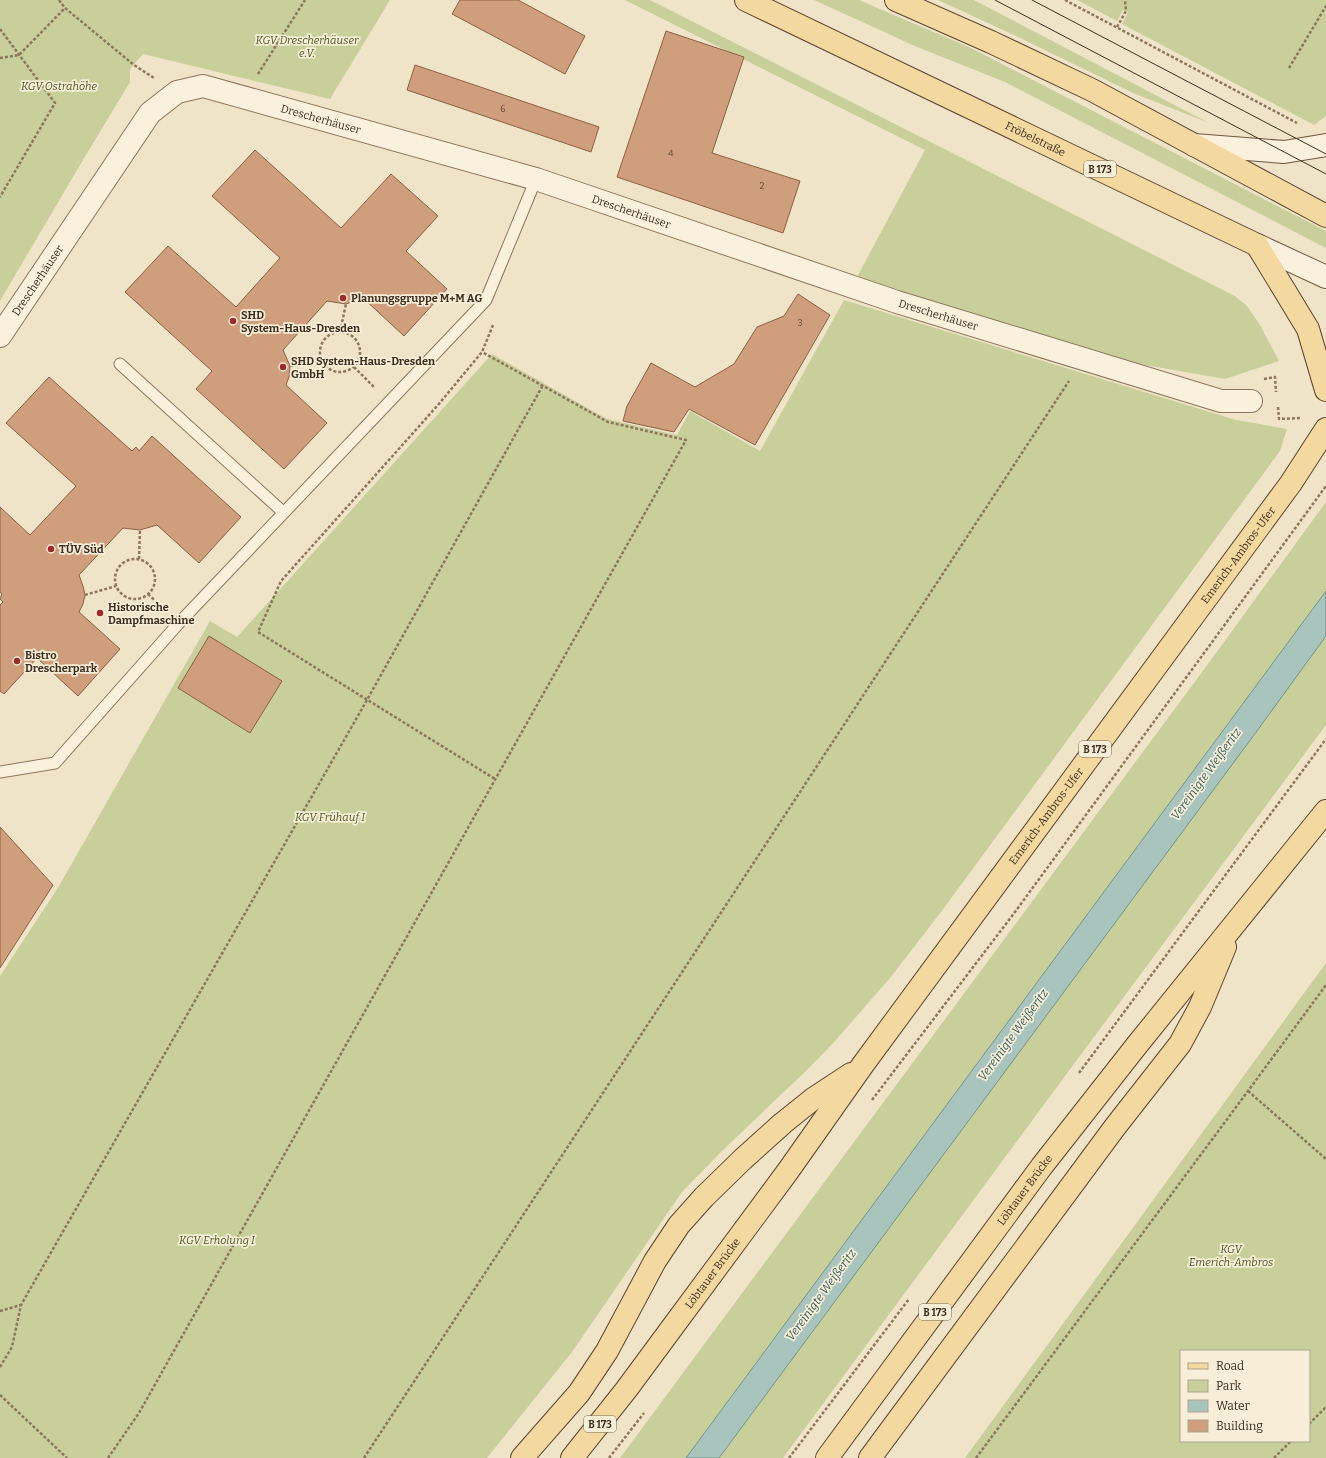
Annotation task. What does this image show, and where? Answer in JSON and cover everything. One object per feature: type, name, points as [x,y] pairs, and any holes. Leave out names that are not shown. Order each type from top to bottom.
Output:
[{"type":"main road","name":"Fröbelstraße","points":[[746,0],[1257,244]]},
{"type":"main road","points":[[896,0],[991,42],[1092,90],[1326,216]]},
{"type":"main road","points":[[1257,244],[1308,329],[1326,390]]},
{"type":"main road","name":"Emerich-Ambros-Ufer","points":[[862,1066],[1291,483],[1326,429]]},
{"type":"main road","name":"B 173","points":[[1232,929],[1326,811]]},
{"type":"main road","points":[[870,1458],[1115,1127],[1180,1044],[1200,1007],[1232,929]]},
{"type":"main road","name":"Löbtauer Brücke","points":[[827,1458],[1042,1166],[1137,1045],[1232,929]]},
{"type":"main road","points":[[522,1458],[579,1393],[608,1351],[655,1260],[679,1226],[704,1197],[783,1123],[813,1099],[862,1066]]},
{"type":"main road","name":"Löbtauer Brücke","points":[[572,1458],[626,1390],[788,1171],[862,1066]]},
{"type":"street","name":"Drescherhäuser","points":[[0,336],[150,114],[177,92],[203,86],[536,179],[897,302],[1221,401],[1251,401]]},
{"type":"street","points":[[1194,145],[1284,152],[1326,145]]},
{"type":"street","name":"Fröbelstraße","points":[[1257,244],[1326,277]]},
{"type":"lane","points":[[0,772],[55,763],[179,623],[486,300],[536,179]]},
{"type":"lane","points":[[120,364],[283,512]]},
{"type":"path","points":[[59,0],[65,8],[134,65],[177,92]]},
{"type":"path","points":[[244,97],[305,0]]},
{"type":"path","points":[[1065,0],[1298,123]]},
{"type":"path","points":[[1117,27],[1126,11],[1125,0]]},
{"type":"path","points":[[1289,68],[1326,6]]},
{"type":"path","points":[[0,58],[19,55],[65,8]]},
{"type":"path","points":[[0,29],[55,103],[0,197]]},
{"type":"path","points":[[340,332],[346,304]]},
{"type":"path","points":[[493,324],[482,352],[438,405],[281,581],[258,632],[495,779]]},
{"type":"path","points":[[340,332],[350,335],[358,343],[360,356],[354,367],[348,371],[336,372],[328,368],[322,361],[321,348],[324,341],[329,336],[340,332]]},
{"type":"path","points":[[108,1458],[143,1406],[686,440],[608,422],[482,352]]},
{"type":"path","points":[[364,1458],[1084,359]]},
{"type":"path","points":[[290,366],[322,361]]},
{"type":"path","points":[[354,367],[388,402]]},
{"type":"path","points":[[1251,401],[1263,380],[1274,377],[1277,398]]},
{"type":"path","points":[[0,1367],[12,1348],[21,1305],[367,700],[543,385]]},
{"type":"path","points":[[1277,405],[1279,419],[1302,418]]},
{"type":"path","points":[[868,1106],[1015,912],[1326,486]]},
{"type":"path","points":[[139,559],[140,530]]},
{"type":"path","points":[[139,559],[144,561],[152,569],[155,578],[154,587],[148,594],[140,599],[128,598],[122,594],[116,586],[115,578],[119,567],[131,560],[139,559]]},
{"type":"path","points":[[84,594],[116,586]]},
{"type":"path","points":[[1074,1079],[1326,739]]},
{"type":"path","points":[[976,1458],[1326,985]]},
{"type":"path","points":[[1248,1092],[1326,1159]]},
{"type":"path","points":[[789,1458],[913,1294]]},
{"type":"path","points":[[0,1311],[21,1305]]},
{"type":"path","points":[[0,1395],[67,1458]]},
{"type":"path","points":[[1310,1423],[1326,1407]]},
{"type":"path","points":[[609,1458],[646,1410]]},
{"type":"path","points":[[1274,1458],[1290,1442]]},
{"type":"green space","points":[[0,0],[390,0],[330,99],[143,54],[130,69],[130,82],[0,301]]},
{"type":"green space","points":[[625,0],[650,0],[1235,296],[1247,306],[1260,325],[1279,361],[1225,379],[1128,362],[857,277],[925,150]]},
{"type":"green space","points":[[814,0],[859,0],[971,48],[1326,231],[1326,248],[1005,82],[917,47]]},
{"type":"green space","points":[[938,0],[974,0],[1209,123],[1133,93]]},
{"type":"green space","points":[[1077,0],[1326,0],[1326,116],[1314,125],[1122,24],[1128,12],[1123,10],[1117,21]]},
{"type":"green space","name":"KGV Erholung I","points":[[844,300],[1236,420],[1287,429],[1280,451],[941,912],[890,978],[836,1040],[809,1068],[722,1151],[682,1192],[572,1352],[487,1458],[0,1458],[0,976],[59,886],[210,621],[237,637],[492,354],[607,419],[677,435],[690,411],[760,451]]},
{"type":"green space","points":[[1326,502],[1326,591],[686,1458],[620,1458],[1205,668]]},
{"type":"green space","points":[[1326,636],[1326,725],[783,1458],[719,1458]]},
{"type":"green space","name":"KGV Emerich-Ambros","points":[[1326,963],[1326,1458],[965,1458]]},
{"type":"water","name":"Vereinigte Weißeritz","points":[[1326,591],[1326,636],[1254,735],[719,1458],[686,1458]]},
{"type":"building","points":[[460,0],[518,0],[585,36],[565,74],[452,14]]},
{"type":"building","points":[[666,31],[744,57],[712,153],[800,181],[783,233],[617,177]]},
{"type":"building","points":[[415,65],[599,127],[591,152],[407,90]]},
{"type":"building","name":"SHD System-Haus-Dresden","points":[[255,150],[341,228],[391,174],[438,216],[406,251],[447,289],[404,336],[363,298],[346,304],[327,301],[283,350],[290,366],[289,377],[286,385],[327,423],[284,469],[196,389],[212,371],[125,292],[168,246],[236,307],[280,258],[212,196]]},
{"type":"building","points":[[798,294],[830,315],[755,445],[689,409],[674,432],[623,421],[627,406],[651,363],[695,387],[734,364],[757,327],[784,316]]},
{"type":"building","name":"TÜV Süd","points":[[49,377],[132,451],[136,447],[139,451],[152,436],[241,517],[199,563],[157,525],[140,530],[123,528],[79,575],[85,595],[79,612],[120,649],[78,696],[37,658],[4,694],[0,691],[0,605],[3,602],[0,599],[2,594],[0,592],[0,507],[30,535],[76,486],[6,423]]},
{"type":"building","points":[[209,636],[282,681],[250,733],[178,688]]},
{"type":"building","points":[[0,827],[53,885],[0,968]]},
{"type":"tram line","points":[[995,0],[1326,174]]},
{"type":"tram line","points":[[1032,0],[1326,154]]},
{"type":"place","name":"Planungsgruppe M+M AG","points":[[343,298]]},
{"type":"place","name":"SHD System-Haus-Dresden","points":[[233,321]]},
{"type":"place","name":"SHD System-Haus-Dresden GmbH","points":[[283,367]]},
{"type":"place","name":"TÜV Süd","points":[[51,549]]},
{"type":"place","name":"Historische Dampfmaschine","points":[[100,613]]},
{"type":"place","name":"Bistro Drescherpark","points":[[17,661]]},
{"type":"park label","name":"KGV Drescherhäuser e.V.","points":[[307,46]]},
{"type":"park label","name":"KGV Ostrahöhe","points":[[59,86]]},
{"type":"park label","name":"KGV Frühauf I","points":[[330,817]]}]
